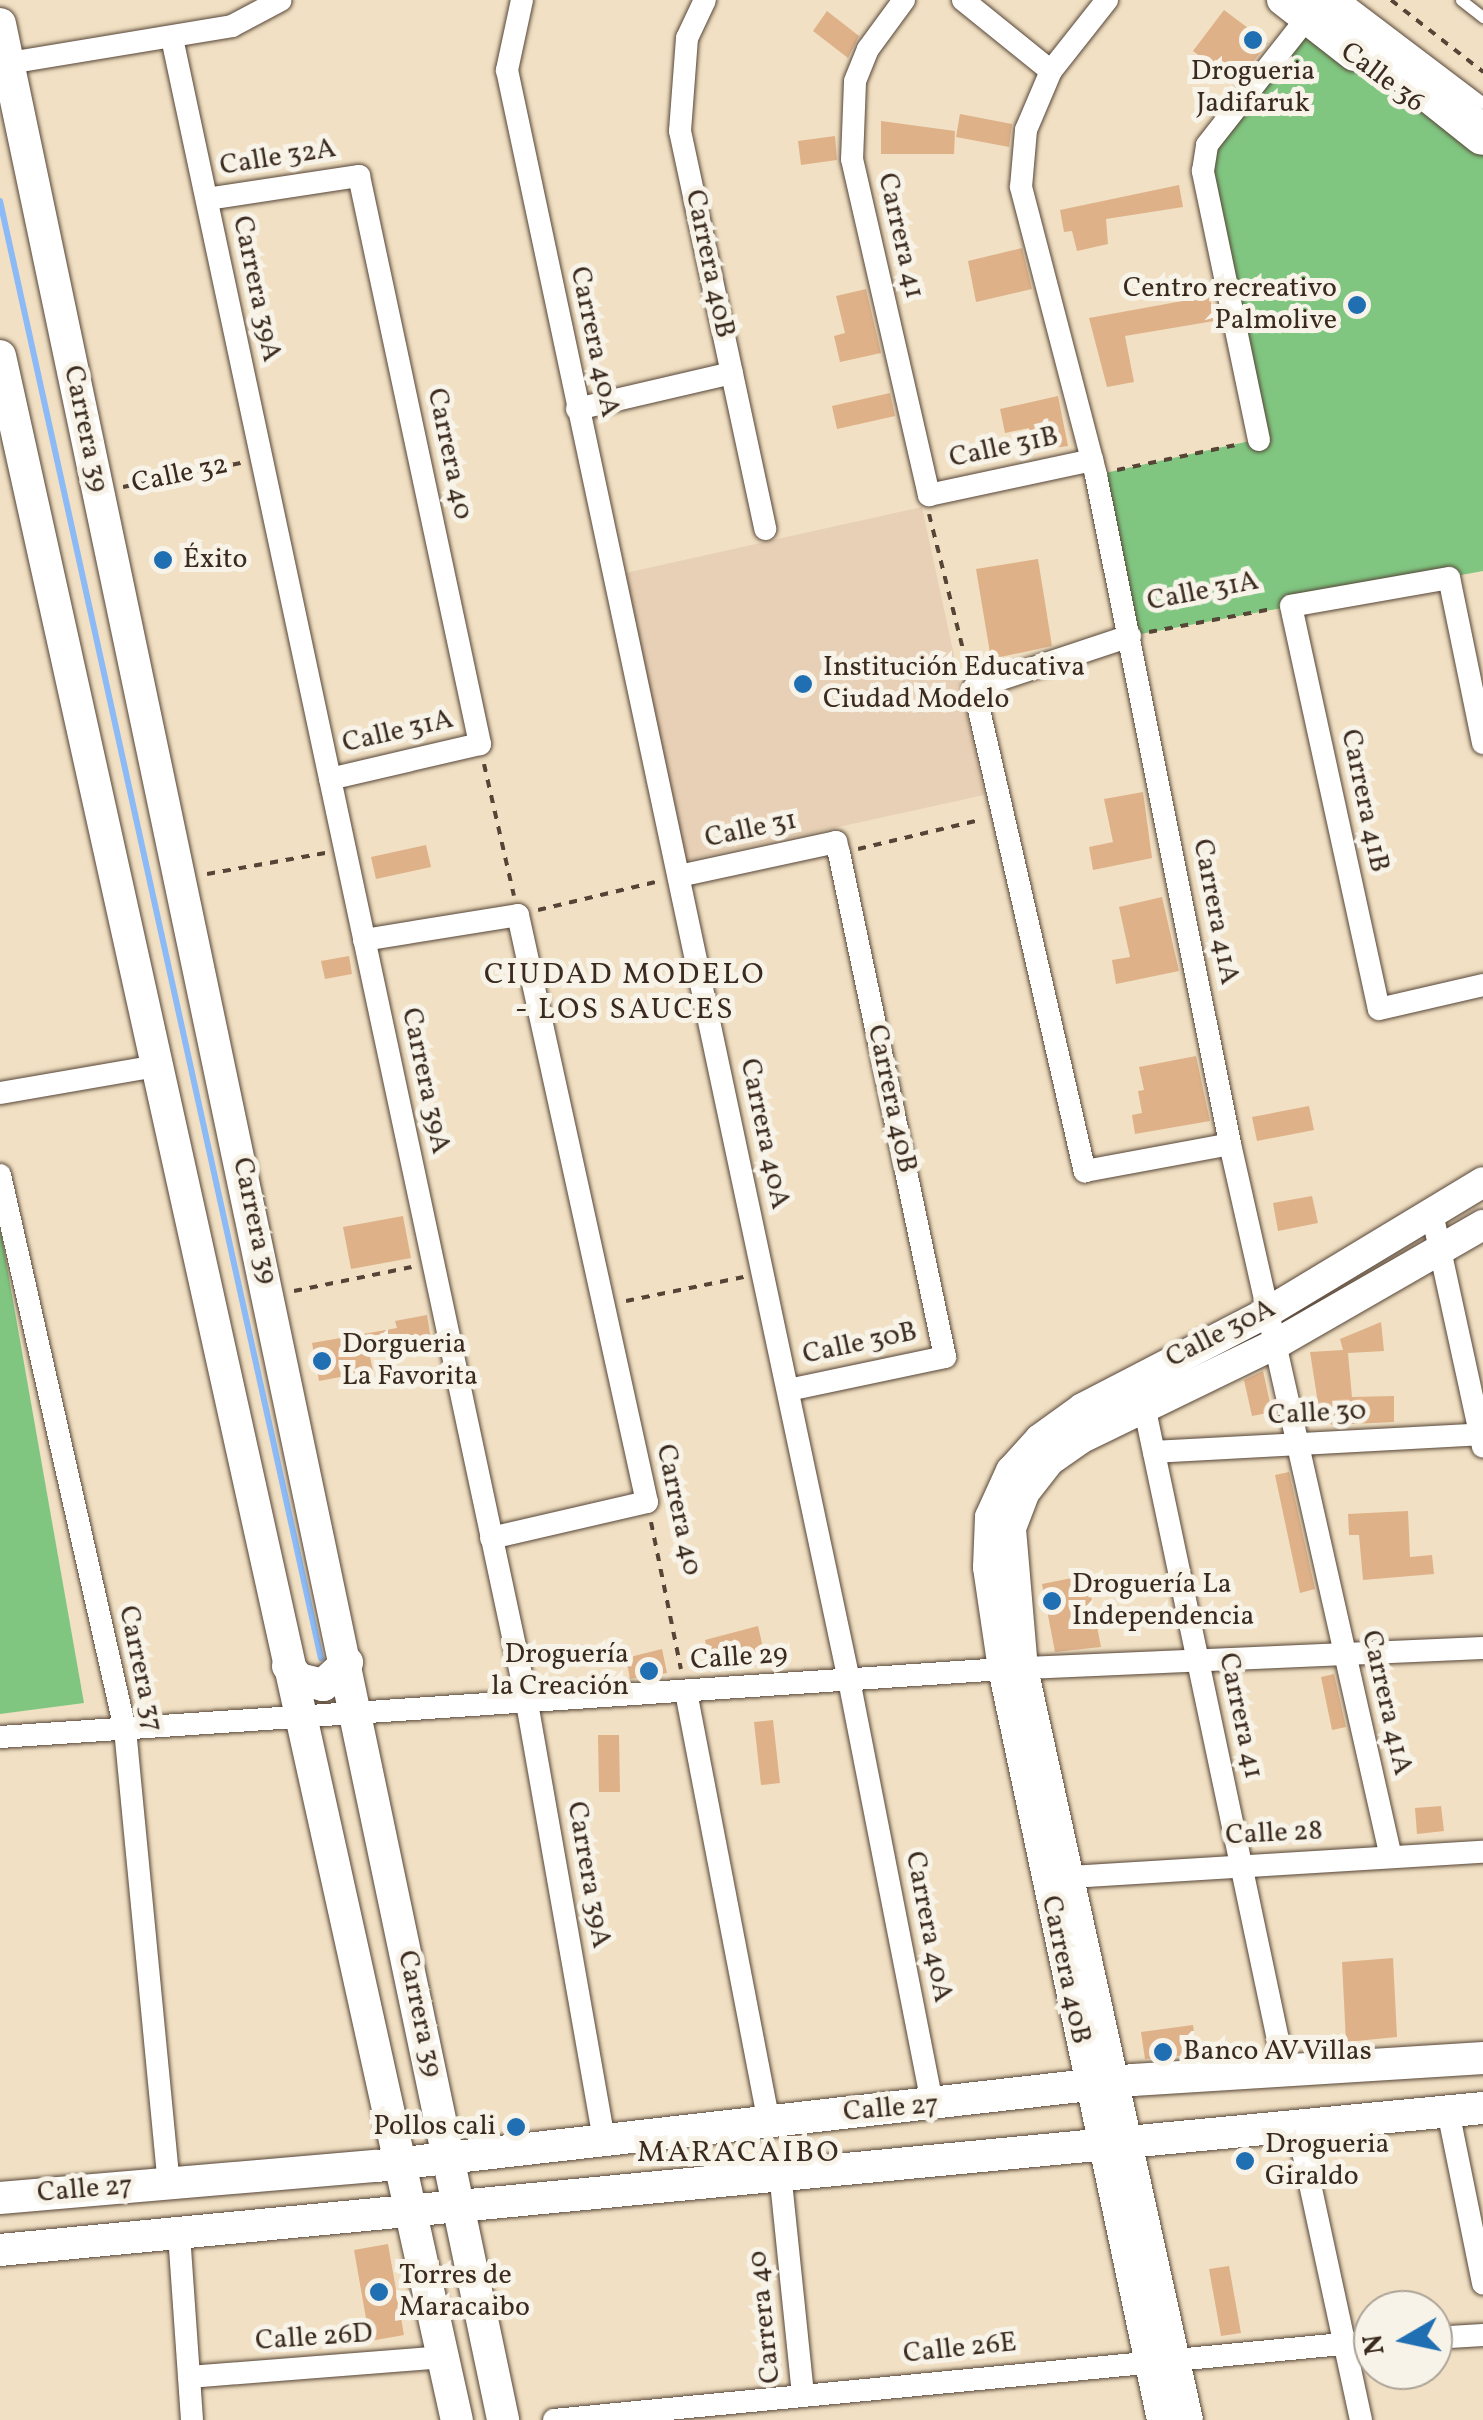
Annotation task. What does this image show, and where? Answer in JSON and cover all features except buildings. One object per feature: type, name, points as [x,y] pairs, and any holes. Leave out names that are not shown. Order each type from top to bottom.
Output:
[{"type":"highway","points":[[1310,10],[1473,116],[1483,154]]},
{"type":"main road","name":"Carrera 39","points":[[0,24],[348,1664],[503,2420]]},
{"type":"main road","name":"Carrera 39","points":[[0,356],[8,425],[156,1066],[396,2163],[457,2420]]},
{"type":"main road","points":[[288,1666],[299,1679],[323,1685],[348,1664]]},
{"type":"main road","points":[[310,1775],[320,1758],[336,1750],[355,1754],[368,1767]]},
{"type":"main road","name":"Calle 27","points":[[0,2198],[396,2163],[1284,2068],[1483,2058]]},
{"type":"main road","name":"Calle 27","points":[[0,2250],[780,2172],[1483,2108]]},
{"type":"street","points":[[4,55],[172,38],[232,26],[282,0]]},
{"type":"street","name":"Carrera 40A","points":[[522,0],[507,70],[849,1680],[932,2105]]},
{"type":"street","name":"Carrera 40B","points":[[704,0],[687,38],[680,131],[765,530]]},
{"type":"street","name":"Carrera 41","points":[[904,0],[868,48],[855,82],[852,159],[930,495]]},
{"type":"street","points":[[963,0],[1050,71]]},
{"type":"street","name":"Carrera 41A","points":[[1107,0],[1050,71],[1026,130],[1021,187],[1094,467],[1266,1313],[1392,1858]]},
{"type":"street","name":"Calle 36","points":[[1282,0],[1310,10],[1483,154]]},
{"type":"street","points":[[1259,440],[1203,171],[1206,145],[1310,10]]},
{"type":"street","name":"Carrera 39A","points":[[172,38],[527,1703],[604,2140]]},
{"type":"street","name":"Calle 32A","points":[[206,199],[359,176]]},
{"type":"street","name":"Carrera 40","points":[[359,176],[480,744]]},
{"type":"street","points":[[578,409],[732,373]]},
{"type":"street","name":"Calle 31B","points":[[930,495],[1094,467]]},
{"type":"street","name":"Calle 31A","points":[[1292,606],[1449,578],[1483,743]]},
{"type":"street","name":"Carrera 41B","points":[[1292,606],[1379,1008],[1483,985]]},
{"type":"street","name":"Calle 31A","points":[[974,688],[1130,636]]},
{"type":"street","points":[[974,688],[1085,1171],[1230,1144]]},
{"type":"street","name":"Calle 31A","points":[[330,779],[480,744]]},
{"type":"street","name":"Carrera 40B","points":[[838,848],[945,1357]]},
{"type":"street","name":"Calle 31","points":[[679,876],[838,848]]},
{"type":"street","points":[[364,940],[518,915]]},
{"type":"street","name":"Carrera 40","points":[[518,915],[647,1502]]},
{"type":"street","points":[[0,1093],[156,1066]]},
{"type":"street","name":"Carrera 37","points":[[0,1175],[124,1729],[169,2183]]},
{"type":"street","name":"Calle 30A","points":[[1141,1391],[1483,1182]]},
{"type":"street","points":[[1432,1213],[1482,1439]]},
{"type":"street","name":"Calle 30A","points":[[1001,1523],[1011,1471],[1040,1439],[1141,1391],[1274,1345],[1483,1225]]},
{"type":"street","name":"Calle 30B","points":[[788,1390],[945,1357]]},
{"type":"street","name":"Carrera 41","points":[[1141,1391],[1284,2068]]},
{"type":"street","name":"Calle 30","points":[[1154,1452],[1482,1439]]},
{"type":"street","points":[[491,1538],[647,1502]]},
{"type":"street","name":"Carrera 40B","points":[[1001,1523],[988,1567],[1069,1878],[1102,2086]]},
{"type":"street","name":"Calle 29","points":[[0,1736],[1013,1669],[1483,1648]]},
{"type":"street","name":"Carrera 40B","points":[[1013,1669],[1161,2359],[1162,2420]]},
{"type":"street","points":[[686,1692],[769,2121]]},
{"type":"street","name":"Calle 28","points":[[1069,1878],[1483,1852]]},
{"type":"street","points":[[1448,2111],[1483,2283]]},
{"type":"street","points":[[1297,2124],[1361,2420]]},
{"type":"street","name":"Carrera 40","points":[[780,2172],[803,2396]]},
{"type":"street","points":[[179,2234],[192,2420]]},
{"type":"street","points":[[1453,2337],[1483,2336]]},
{"type":"street","name":"Calle 26E","points":[[554,2420],[1353,2342]]},
{"type":"street","name":"Calle 26D","points":[[189,2377],[444,2358]]},
{"type":"street","name":"Carrera 40B","points":[[1161,2359],[1188,2420]]},
{"type":"lane","points":[[1347,0],[1473,116]]},
{"type":"lane","points":[[1461,0],[1483,17]]},
{"type":"path","points":[[1391,0],[1483,72]]},
{"type":"path","points":[[1094,467],[1259,440]]},
{"type":"path","name":"Calle 32","points":[[99,492],[262,458]]},
{"type":"path","points":[[930,495],[927,508],[974,688]]},
{"type":"path","name":"Calle 31A","points":[[1130,636],[1292,606]]},
{"type":"path","points":[[480,744],[518,915],[679,876]]},
{"type":"path","points":[[838,848],[1003,815]]},
{"type":"path","points":[[182,878],[344,849]]},
{"type":"path","points":[[270,1296],[433,1262]]},
{"type":"path","points":[[602,1305],[763,1273]]},
{"type":"path","name":"Carrera 40","points":[[647,1502],[686,1692]]},
{"type":"shaded area","name":"Institución Educativa Ciudad Modelo","points":[[922,507],[984,795],[683,861],[621,574]]},
{"type":"green space","name":"Centro recreativo Palmolive","points":[[1306,19],[1483,155],[1483,571],[1130,636],[1096,475],[1259,439],[1203,171]]},
{"type":"green space","points":[[0,1227],[84,1703],[0,1714]]},
{"type":"waterway","points":[[0,201],[321,1658]]},
{"type":"place","name":"Drogueria Jadifaruk","points":[[1253,40]]},
{"type":"place","name":"Centro recreativo Palmolive","points":[[1357,305]]},
{"type":"place","name":"Éxito","points":[[163,560]]},
{"type":"place","name":"Institución Educativa Ciudad Modelo","points":[[803,684]]},
{"type":"place","name":"Dorgueria La Favorita","points":[[322,1361]]},
{"type":"place","name":"Droguería La Independencia","points":[[1052,1601]]},
{"type":"place","name":"Droguería la Creación","points":[[649,1671]]},
{"type":"place","name":"Banco AV Villas","points":[[1163,2052]]},
{"type":"place","name":"Pollos cali","points":[[516,2127]]},
{"type":"place","name":"Drogueria Giraldo","points":[[1245,2161]]},
{"type":"place","name":"Torres de Maracaibo","points":[[379,2292]]},
{"type":"district","name":"CIUDAD MODELO - LOS SAUCES","points":[[625,992]]},
{"type":"district","name":"MARACAIBO","points":[[739,2153]]}]
